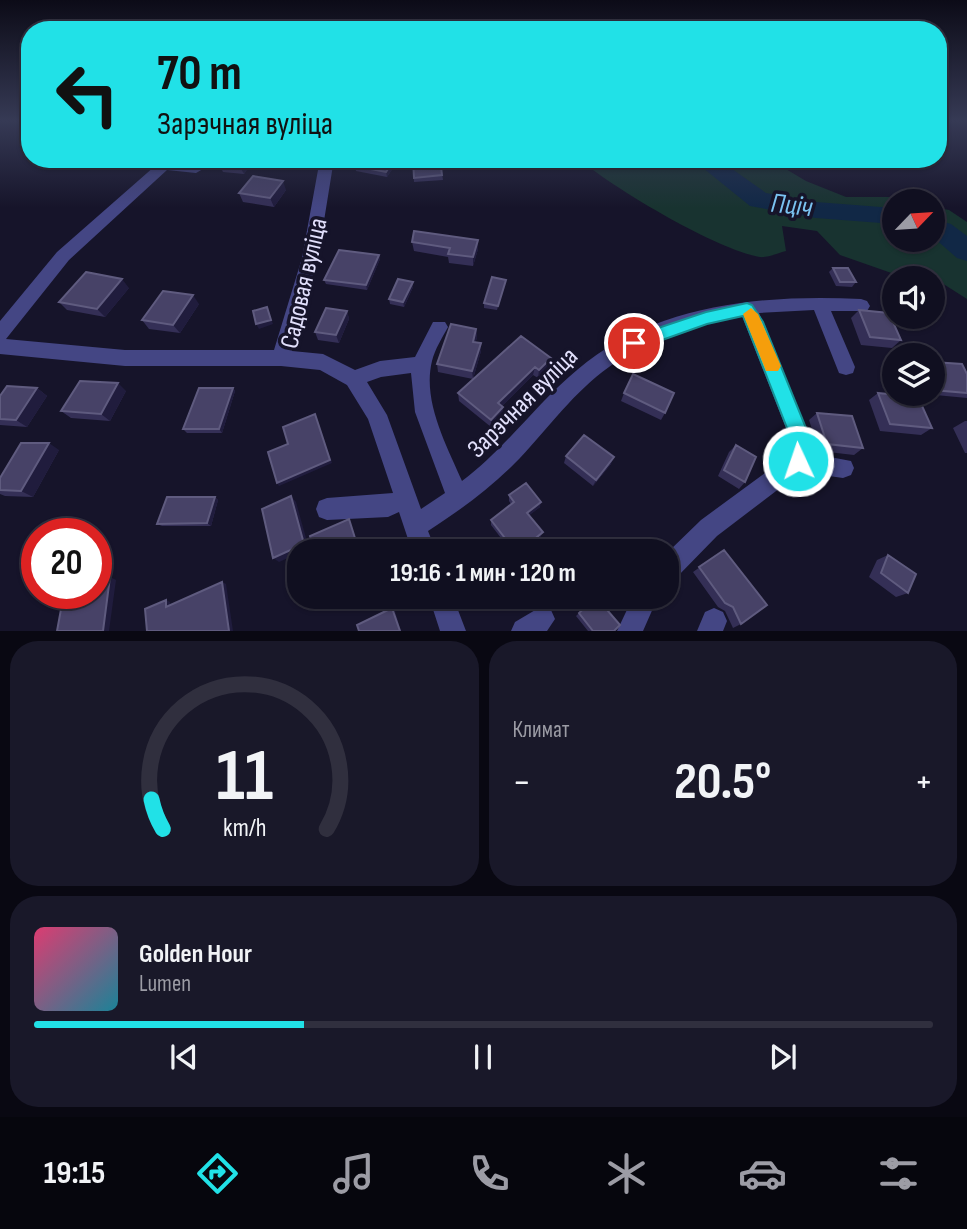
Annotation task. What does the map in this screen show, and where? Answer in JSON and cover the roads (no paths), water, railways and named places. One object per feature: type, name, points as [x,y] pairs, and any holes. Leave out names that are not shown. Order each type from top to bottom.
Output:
[{"type":"street","points":[[0,334],[63,256],[162,168]]},
{"type":"street","points":[[191,168],[196,169]]},
{"type":"street","name":"Садовая вуліца","points":[[325,168],[310,258],[281,358],[323,362],[354,379],[377,415],[420,539]]},
{"type":"street","name":"Зарэчная вуліца","points":[[415,526],[458,499],[490,473],[584,375],[618,350],[673,329],[747,309],[797,303],[861,306]]},
{"type":"street","points":[[820,304],[846,367]]},
{"type":"street","points":[[747,309],[755,322],[796,428],[800,443],[798,461]]},
{"type":"street","points":[[439,327],[421,364],[422,391],[429,421],[458,499]]},
{"type":"street","points":[[0,346],[125,358],[281,358]]},
{"type":"street","points":[[354,379],[380,369],[421,364]]},
{"type":"street","points":[[679,557],[709,528],[798,461],[843,468]]},
{"type":"street","points":[[327,509],[388,506],[405,499]]},
{"type":"street","points":[[445,609],[453,631]]},
{"type":"street","points":[[630,631],[640,609]]},
{"type":"waterway","name":"Пціч","points":[[715,168],[759,200],[816,210],[882,215]]},
{"type":"waterway","name":"Пціч","points":[[945,233],[967,251]]}]
